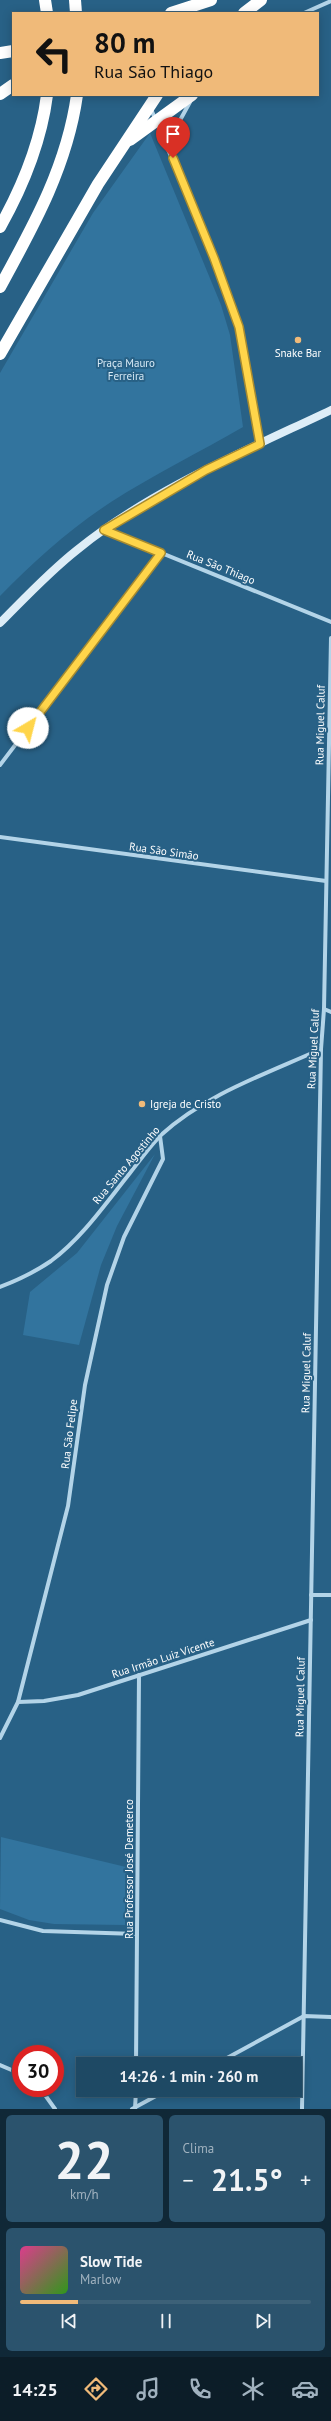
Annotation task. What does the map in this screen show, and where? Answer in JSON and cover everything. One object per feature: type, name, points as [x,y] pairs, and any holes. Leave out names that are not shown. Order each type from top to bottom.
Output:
[{"type":"highway","points":[[45,0],[47,12]]},
{"type":"highway","points":[[75,0],[76,12]]},
{"type":"highway","points":[[174,12],[211,0]]},
{"type":"highway","points":[[245,12],[261,0]]},
{"type":"highway","points":[[0,53],[12,51]]},
{"type":"highway","points":[[0,94],[12,86]]},
{"type":"highway","points":[[0,227],[29,166],[38,139],[47,96]]},
{"type":"highway","points":[[0,287],[37,220],[57,176],[67,145],[77,96]]},
{"type":"highway","points":[[121,148],[156,119],[191,96]]},
{"type":"highway","points":[[0,354],[121,148],[146,100]]},
{"type":"street","points":[[306,12],[331,1]]},
{"type":"street","points":[[167,144],[192,96]]},
{"type":"street","points":[[146,100],[167,144],[214,258],[239,327],[260,444]]},
{"type":"street","points":[[0,623],[49,574],[104,530],[206,470],[331,410]]},
{"type":"street","name":"Rua São Thiago","points":[[104,530],[331,622]]},
{"type":"street","points":[[0,765],[161,553]]},
{"type":"street","name":"Rua Miguel Caluf","points":[[302,2109],[321,1049],[324,1009],[331,638]]},
{"type":"street","name":"Rua São Simão","points":[[0,838],[326,881]]},
{"type":"street","points":[[324,1009],[331,1012]]},
{"type":"street","name":"Rua Santo Agostinho","points":[[0,1287],[28,1275],[46,1264],[76,1238],[160,1136],[198,1106],[321,1049]]},
{"type":"street","name":"Rua São Felipe","points":[[0,1738],[18,1702],[69,1500],[85,1385],[107,1285],[127,1231],[163,1159],[160,1136]]},
{"type":"street","points":[[311,1595],[331,1595]]},
{"type":"street","name":"Rua Irmão Luiz Vicente","points":[[18,1702],[61,1699],[311,1620]]},
{"type":"street","name":"Rua Professor José Demeterco","points":[[136,2057],[139,1675]]},
{"type":"street","points":[[0,1920],[43,1931],[137,1934]]},
{"type":"street","points":[[229,2057],[304,2016],[331,2017]]},
{"type":"street","points":[[0,2065],[12,2070]]},
{"type":"street","points":[[46,2097],[55,2109]]},
{"type":"street","points":[[134,2108],[135,2097]]},
{"type":"street","points":[[134,2108],[154,2097]]},
{"type":"green space","name":"Praça Mauro Ferreira","points":[[150,133],[221,305],[230,335],[243,427],[143,482],[96,512],[53,546],[0,596],[0,373],[93,213]]},
{"type":"green space","points":[[155,1154],[117,1226],[101,1265],[79,1345],[23,1335],[30,1292],[77,1253]]},
{"type":"green space","points":[[1,1837],[126,1867],[125,1925],[54,1924],[29,1920],[0,1909]]},
{"type":"place","name":"Snake Bar","points":[[298,340]]},
{"type":"place","name":"Igreja de Cristo","points":[[142,1104]]},
{"type":"route","points":[[28,728],[161,553],[104,530],[206,470],[260,444],[239,327],[229,295],[173,158]]}]
